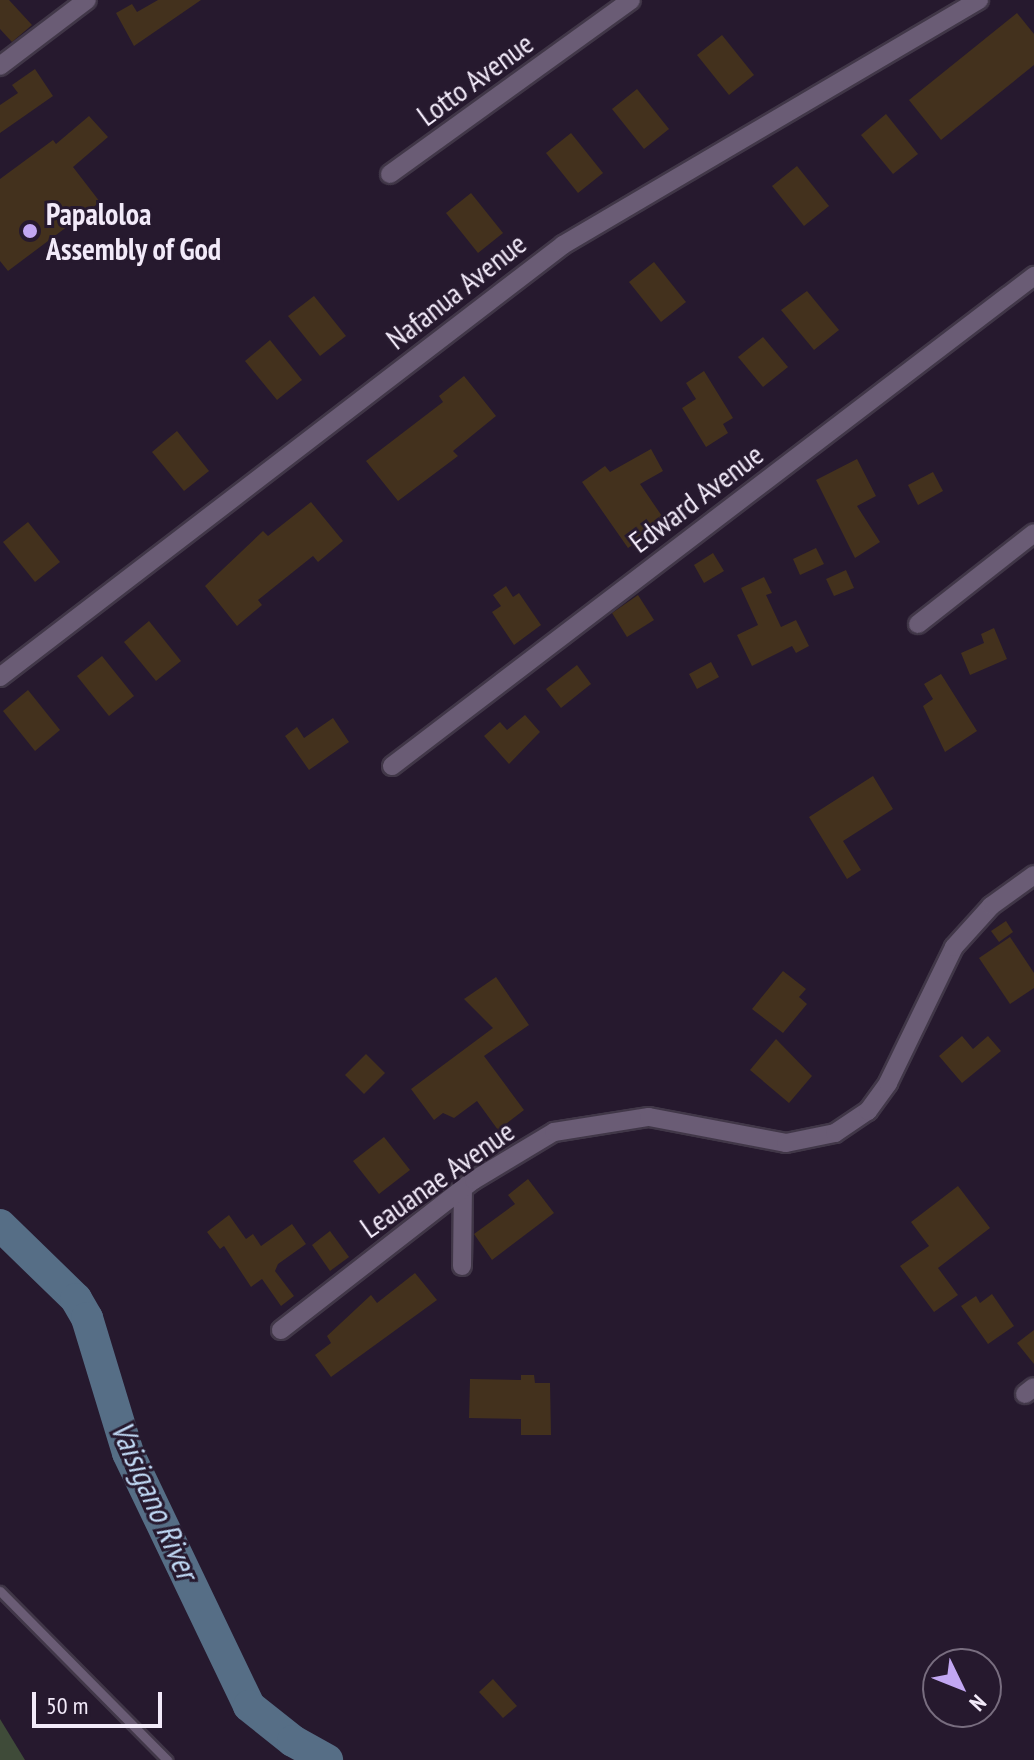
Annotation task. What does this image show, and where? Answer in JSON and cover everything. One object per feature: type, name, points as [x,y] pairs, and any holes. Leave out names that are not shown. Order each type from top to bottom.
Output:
[{"type":"street","points":[[0,66],[87,0]]},
{"type":"street","name":"Lotto Avenue","points":[[390,174],[631,0]]},
{"type":"street","name":"Nafanua Avenue","points":[[0,677],[563,245],[979,0]]},
{"type":"street","name":"Edward Avenue","points":[[392,766],[1034,276]]},
{"type":"street","points":[[918,624],[1034,533]]},
{"type":"street","name":"Leauanae Avenue","points":[[281,1330],[463,1189],[569,1127],[649,1117],[786,1143],[835,1133],[868,1111],[888,1083],[954,947],[991,906],[1034,875]]},
{"type":"street","points":[[462,1266],[463,1189]]},
{"type":"lane","points":[[0,1591],[167,1760]]},
{"type":"green space","points":[[0,1719],[25,1760],[0,1760]]},
{"type":"building","points":[[0,0],[9,0],[32,25],[12,42],[0,29]]},
{"type":"building","points":[[158,0],[201,0],[134,46],[116,13],[132,4],[137,12]]},
{"type":"building","points":[[1017,13],[1034,34],[1034,65],[941,140],[909,100]]},
{"type":"building","points":[[722,35],[754,75],[729,95],[697,55]]},
{"type":"building","points":[[35,69],[53,96],[0,133],[0,105],[18,93],[12,85]]},
{"type":"building","points":[[637,89],[669,129],[644,149],[612,109]]},
{"type":"building","points":[[886,114],[918,154],[893,174],[861,135]]},
{"type":"building","name":"Papaloloa Assembly of God","points":[[89,116],[108,137],[73,167],[100,202],[8,271],[0,261],[0,179],[53,140],[56,144]]},
{"type":"building","points":[[571,133],[603,173],[578,193],[546,153]]},
{"type":"building","points":[[797,166],[829,206],[804,226],[772,186]]},
{"type":"building","points":[[471,193],[503,233],[478,253],[446,213]]},
{"type":"building","points":[[654,262],[686,302],[661,322],[629,282]]},
{"type":"building","points":[[807,291],[839,330],[814,350],[781,310]]},
{"type":"building","points":[[314,296],[346,336],[320,356],[288,316]]},
{"type":"building","points":[[763,337],[788,367],[763,387],[738,357]]},
{"type":"building","points":[[270,340],[302,380],[277,400],[245,361]]},
{"type":"building","points":[[704,371],[733,418],[723,424],[728,433],[706,447],[682,408],[696,399],[686,383]]},
{"type":"building","points":[[464,376],[496,416],[453,451],[458,456],[398,501],[366,461],[443,402],[439,396]]},
{"type":"building","points":[[177,431],[209,471],[184,491],[152,452]]},
{"type":"building","points":[[651,449],[663,471],[640,484],[666,522],[628,548],[582,482],[605,466],[610,472]]},
{"type":"building","points":[[857,459],[876,496],[857,506],[880,542],[855,558],[816,480]]},
{"type":"building","points":[[933,472],[943,491],[918,505],[908,485]]},
{"type":"building","points":[[311,502],[343,541],[318,562],[313,556],[258,600],[262,605],[237,626],[205,586],[263,531],[268,536]]},
{"type":"building","points":[[28,522],[60,562],[35,582],[3,542]]},
{"type":"building","points":[[816,548],[824,564],[800,575],[793,559]]},
{"type":"building","points":[[713,553],[724,571],[704,583],[694,565]]},
{"type":"building","points":[[846,570],[854,588],[834,596],[826,579]]},
{"type":"building","points":[[764,577],[772,593],[766,595],[781,627],[796,620],[809,646],[796,653],[792,646],[752,666],[737,635],[758,625],[741,588]]},
{"type":"building","points":[[506,586],[513,597],[519,593],[541,625],[514,645],[492,612],[501,606],[493,595]]},
{"type":"building","points":[[638,595],[654,620],[627,637],[612,613]]},
{"type":"building","points":[[149,621],[181,661],[156,681],[124,642]]},
{"type":"building","points":[[994,628],[1007,659],[970,675],[961,653],[984,643],[981,634]]},
{"type":"building","points":[[102,656],[134,696],[109,716],[77,676]]},
{"type":"building","points":[[711,662],[719,677],[697,689],[689,674]]},
{"type":"building","points":[[577,665],[591,684],[561,708],[546,689]]},
{"type":"building","points":[[941,674],[977,731],[945,752],[923,706],[933,699],[924,684]]},
{"type":"building","points":[[28,690],[60,730],[35,751],[3,711]]},
{"type":"building","points":[[525,715],[540,732],[509,764],[484,736],[500,722],[507,730]]},
{"type":"building","points":[[333,718],[349,742],[309,770],[285,736],[297,727],[304,738]]},
{"type":"building","points":[[873,776],[893,809],[843,841],[861,870],[847,879],[809,817]]},
{"type":"building","points":[[1006,921],[1013,932],[999,942],[991,931]]},
{"type":"building","points":[[1010,937],[1034,973],[1034,988],[1010,1004],[979,958]]},
{"type":"building","points":[[783,971],[806,989],[799,997],[807,1004],[783,1033],[752,1009]]},
{"type":"building","points":[[496,977],[529,1025],[484,1056],[524,1110],[498,1130],[477,1101],[454,1118],[443,1113],[434,1120],[411,1089],[493,1028],[464,999]]},
{"type":"building","points":[[962,1036],[973,1049],[988,1036],[1001,1051],[962,1083],[939,1056]]},
{"type":"building","points":[[776,1039],[812,1076],[789,1103],[750,1070]]},
{"type":"building","points":[[366,1054],[385,1073],[364,1094],[345,1075]]},
{"type":"building","points":[[384,1137],[410,1170],[379,1194],[353,1161]]},
{"type":"building","points":[[528,1179],[554,1213],[492,1260],[474,1234],[515,1204],[508,1195]]},
{"type":"building","points":[[958,1186],[990,1228],[938,1268],[958,1295],[934,1312],[900,1266],[929,1246],[911,1222]]},
{"type":"building","points":[[229,1215],[246,1239],[253,1234],[261,1246],[292,1224],[306,1244],[278,1264],[275,1271],[294,1296],[281,1306],[262,1279],[251,1287],[224,1246],[220,1249],[207,1232]]},
{"type":"building","points":[[330,1231],[349,1257],[330,1271],[312,1245]]},
{"type":"building","points":[[415,1273],[437,1300],[331,1377],[315,1355],[331,1343],[327,1336],[371,1295],[377,1303]]},
{"type":"building","points":[[992,1294],[1014,1326],[988,1344],[961,1306],[976,1296],[980,1303]]},
{"type":"building","points":[[1034,1330],[1034,1364],[1017,1343]]},
{"type":"building","points":[[521,1375],[534,1375],[535,1383],[550,1383],[551,1435],[521,1435],[521,1419],[469,1418],[470,1379],[521,1380]]},
{"type":"building","points":[[493,1679],[517,1706],[503,1718],[479,1692]]},
{"type":"waterway","name":"Vaisigano River","points":[[0,1225],[76,1299],[87,1318],[128,1453],[249,1706],[293,1741],[327,1760]]},
{"type":"place","name":"Papaloloa Assembly of God","points":[[30,231]]}]
